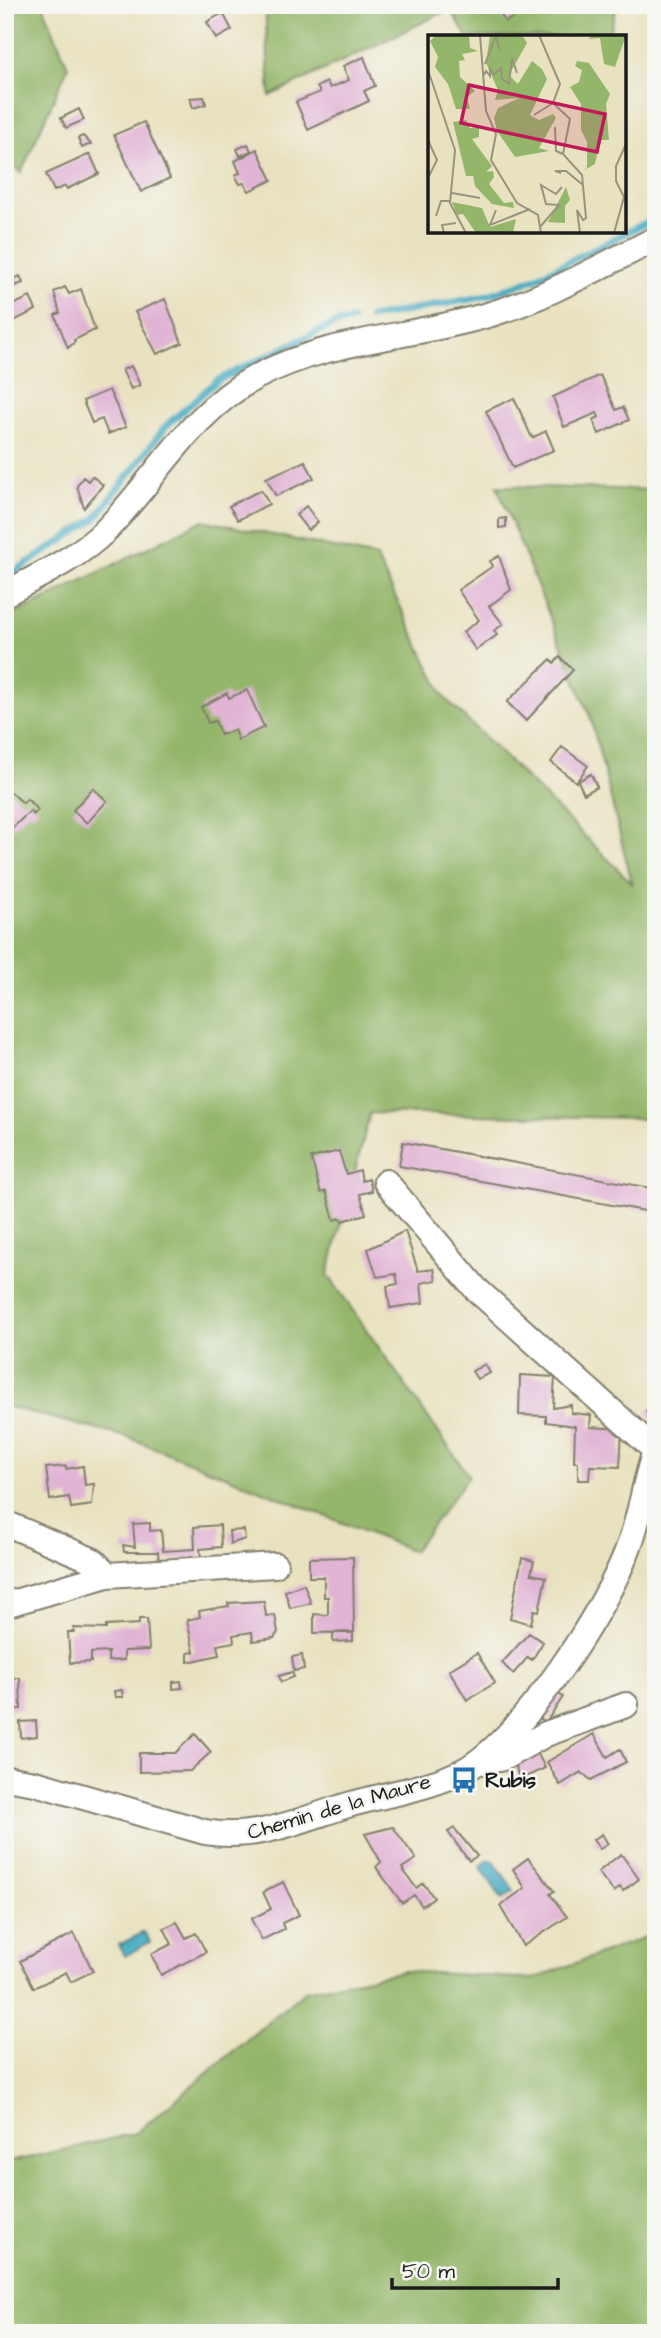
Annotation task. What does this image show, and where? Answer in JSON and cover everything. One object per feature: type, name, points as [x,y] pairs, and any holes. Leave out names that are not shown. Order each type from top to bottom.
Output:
[{"type":"street","points":[[5,594],[69,557],[102,533],[139,493],[188,429],[205,413],[254,378],[290,361],[339,345],[452,325],[493,314],[530,300],[656,239]]},
{"type":"street","name":"Chemin de la Maure","points":[[5,1778],[36,1783],[205,1832],[233,1836],[452,1776],[477,1762],[506,1736],[575,1650],[617,1579],[631,1543],[656,1449],[476,1289],[386,1182]]},
{"type":"street","points":[[5,1522],[94,1561],[107,1575]]},
{"type":"street","points":[[5,1605],[107,1575],[275,1565]]},
{"type":"street","points":[[477,1762],[503,1758],[546,1734],[626,1705]]},
{"type":"green space","points":[[5,5],[43,5],[68,67],[21,173],[5,158]]},
{"type":"green space","points":[[265,5],[617,5],[609,35],[466,35],[450,9],[270,96]]},
{"type":"green space","points":[[497,486],[656,490],[656,1124],[637,1118],[370,1113],[328,1275],[469,1476],[413,1551],[130,1438],[5,1406],[5,619],[203,520],[376,557],[444,697],[632,883],[591,719]]},
{"type":"green space","points":[[656,1933],[656,2333],[5,2333],[5,2163],[136,2133],[305,1991],[403,1971],[533,1979]]},
{"type":"water","points":[[489,1860],[494,1861],[514,1891],[502,1899],[480,1866]]},
{"type":"water","points":[[144,1932],[150,1942],[125,1956],[119,1945]]},
{"type":"building","points":[[510,5],[538,5],[505,22],[499,11]]},
{"type":"building","points":[[223,13],[232,30],[216,39],[207,22]]},
{"type":"building","points":[[364,57],[375,86],[364,91],[369,101],[308,130],[296,102],[320,92],[317,87],[327,82],[330,88],[349,80],[343,66]]},
{"type":"building","points":[[204,97],[206,104],[193,108],[190,98]]},
{"type":"building","points":[[79,109],[84,120],[66,128],[61,118]]},
{"type":"building","points":[[144,122],[170,178],[141,192],[114,135]]},
{"type":"building","points":[[83,136],[91,144],[82,148],[78,138]]},
{"type":"building","points":[[248,144],[251,151],[240,156],[237,149]]},
{"type":"building","points":[[257,149],[272,180],[249,191],[244,183],[240,184],[235,175],[240,173],[235,161]]},
{"type":"building","points":[[90,154],[99,174],[67,189],[65,186],[54,191],[46,174]]},
{"type":"building","points":[[20,276],[23,283],[10,288],[8,282]]},
{"type":"building","points":[[65,287],[69,294],[81,289],[95,330],[74,340],[68,348],[55,315],[60,313],[54,292]]},
{"type":"building","points":[[30,297],[36,310],[14,321],[8,307]]},
{"type":"building","points":[[165,299],[182,343],[157,354],[135,312]]},
{"type":"building","points":[[131,366],[140,385],[131,389],[122,370]]},
{"type":"building","points":[[600,375],[616,410],[623,407],[629,420],[599,434],[593,420],[599,417],[597,413],[564,427],[553,397]]},
{"type":"building","points":[[109,390],[126,427],[108,434],[102,419],[92,423],[83,401]]},
{"type":"building","points":[[514,398],[532,438],[546,431],[554,450],[513,468],[486,411]]},
{"type":"building","points":[[305,461],[314,478],[276,496],[266,478]]},
{"type":"building","points":[[92,476],[103,485],[84,508],[77,486],[83,477],[88,481]]},
{"type":"building","points":[[261,490],[269,504],[238,520],[229,506]]},
{"type":"building","points":[[306,506],[318,522],[308,530],[296,515]]},
{"type":"building","points":[[506,518],[506,527],[499,528],[499,519]]},
{"type":"building","points":[[499,556],[511,590],[489,606],[503,624],[494,631],[497,635],[476,650],[463,632],[479,620],[458,590],[493,566],[490,561]]},
{"type":"building","points":[[560,657],[573,670],[526,721],[507,702],[551,659],[554,663]]},
{"type":"building","points":[[247,690],[264,727],[238,740],[234,730],[221,735],[215,721],[208,723],[201,707],[227,693],[229,698]]},
{"type":"building","points":[[562,747],[588,766],[576,782],[551,762]]},
{"type":"building","points":[[591,774],[597,787],[584,794],[578,781]]},
{"type":"building","points":[[93,788],[107,801],[87,823],[73,810]]},
{"type":"building","points":[[11,792],[23,803],[27,799],[38,810],[33,815],[30,811],[8,832],[5,829],[5,797]]},
{"type":"building","points":[[403,1142],[656,1189],[656,1213],[399,1166]]},
{"type":"building","points":[[339,1151],[346,1174],[360,1170],[362,1181],[369,1179],[372,1191],[360,1194],[366,1214],[342,1221],[341,1218],[334,1220],[326,1191],[321,1193],[311,1158]]},
{"type":"building","points":[[405,1231],[418,1271],[434,1269],[436,1280],[421,1283],[423,1303],[390,1308],[387,1286],[398,1284],[396,1274],[377,1277],[368,1249]]},
{"type":"building","points":[[485,1364],[490,1373],[477,1379],[472,1371]]},
{"type":"building","points":[[520,1375],[555,1377],[553,1408],[571,1405],[571,1413],[591,1415],[590,1427],[622,1429],[620,1467],[590,1466],[589,1480],[578,1480],[578,1462],[574,1462],[575,1426],[546,1422],[546,1416],[519,1415]]},
{"type":"building","points":[[656,1406],[656,1416],[650,1419],[646,1411]]},
{"type":"building","points":[[66,1466],[66,1469],[83,1466],[85,1485],[94,1484],[92,1505],[71,1508],[69,1497],[50,1500],[46,1468]]},
{"type":"building","points":[[150,1523],[150,1531],[161,1530],[163,1551],[195,1549],[194,1527],[220,1525],[221,1547],[200,1549],[201,1558],[159,1561],[158,1552],[124,1552],[123,1545],[135,1547],[133,1524]]},
{"type":"building","points":[[244,1530],[245,1539],[230,1544],[229,1531]]},
{"type":"building","points":[[353,1557],[354,1632],[314,1633],[314,1614],[328,1615],[328,1597],[324,1597],[324,1577],[309,1577],[309,1558]]},
{"type":"building","points":[[522,1558],[534,1561],[531,1574],[546,1577],[539,1611],[534,1610],[531,1624],[510,1618]]},
{"type":"building","points":[[304,1584],[311,1603],[290,1608],[285,1591]]},
{"type":"building","points":[[264,1601],[266,1616],[275,1615],[278,1632],[274,1638],[253,1641],[252,1632],[233,1635],[234,1642],[217,1645],[219,1655],[188,1662],[188,1653],[194,1652],[187,1620],[200,1617],[199,1611],[229,1606],[228,1603]]},
{"type":"building","points":[[139,1619],[147,1619],[149,1650],[124,1651],[124,1660],[108,1661],[108,1652],[91,1653],[91,1662],[70,1663],[68,1632],[74,1632],[74,1628],[106,1629],[106,1626],[139,1624]]},
{"type":"building","points":[[333,1633],[353,1633],[353,1641],[333,1642]]},
{"type":"building","points":[[529,1633],[543,1642],[532,1660],[528,1657],[513,1674],[502,1663]]},
{"type":"building","points":[[477,1653],[495,1683],[467,1700],[449,1670]]},
{"type":"building","points":[[302,1655],[304,1669],[294,1671],[292,1657]]},
{"type":"building","points":[[292,1672],[294,1677],[281,1682],[279,1676]]},
{"type":"building","points":[[9,1674],[9,1678],[20,1678],[21,1709],[5,1710],[5,1675]]},
{"type":"building","points":[[181,1681],[182,1688],[173,1689],[173,1682]]},
{"type":"building","points":[[122,1690],[123,1697],[115,1697],[114,1691]]},
{"type":"building","points":[[554,1691],[563,1697],[546,1722],[538,1717]]},
{"type":"building","points":[[36,1721],[37,1736],[21,1738],[20,1722]]},
{"type":"building","points":[[195,1734],[211,1752],[190,1771],[139,1772],[139,1753],[175,1753]]},
{"type":"building","points":[[594,1734],[607,1757],[620,1749],[626,1762],[591,1780],[581,1772],[560,1785],[547,1762]]},
{"type":"building","points":[[535,1748],[545,1768],[519,1780],[514,1758]]},
{"type":"building","points":[[393,1827],[416,1859],[402,1868],[416,1888],[423,1883],[434,1898],[422,1906],[414,1895],[402,1903],[376,1867],[381,1862],[365,1834]]},
{"type":"building","points":[[454,1828],[477,1856],[469,1861],[448,1832]]},
{"type":"building","points":[[602,1834],[608,1844],[600,1849],[593,1840]]},
{"type":"building","points":[[621,1854],[639,1879],[623,1891],[620,1887],[614,1892],[598,1872]]},
{"type":"building","points":[[528,1858],[554,1891],[550,1894],[567,1917],[523,1946],[500,1906],[525,1888],[513,1869]]},
{"type":"building","points":[[283,1882],[299,1915],[282,1923],[284,1929],[262,1940],[251,1919],[271,1909],[263,1892]]},
{"type":"building","points":[[177,1922],[186,1938],[196,1933],[206,1952],[161,1975],[151,1954],[172,1944],[164,1928]]},
{"type":"building","points":[[74,1933],[93,1971],[71,1982],[66,1972],[34,1988],[20,1961]]},
{"type":"waterway","points":[[370,318],[482,297],[532,280],[656,218]]},
{"type":"waterway","points":[[5,578],[95,519],[167,425],[218,380],[332,325],[352,320]]},
{"type":"place","name":"Rubis","points":[[464,1780]]}]
